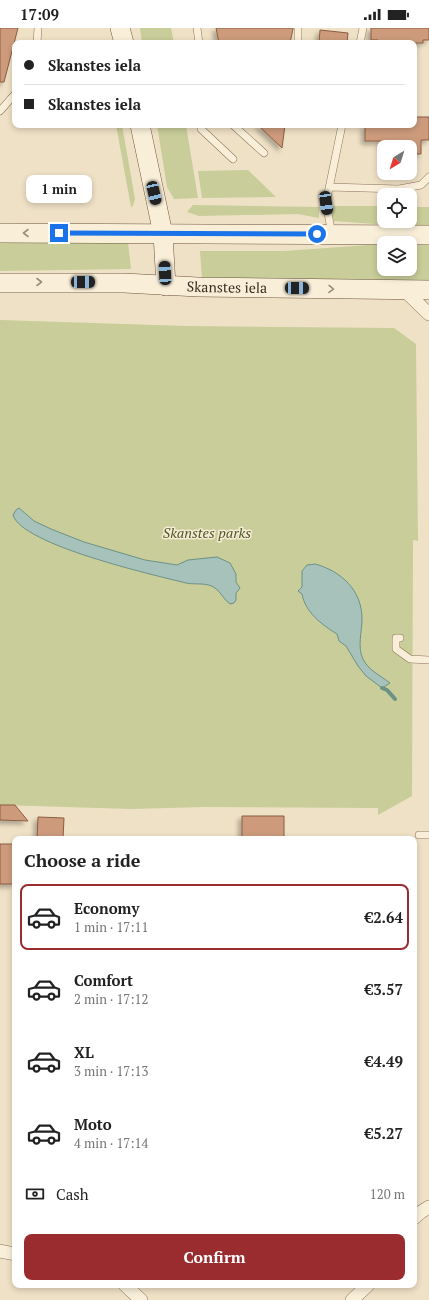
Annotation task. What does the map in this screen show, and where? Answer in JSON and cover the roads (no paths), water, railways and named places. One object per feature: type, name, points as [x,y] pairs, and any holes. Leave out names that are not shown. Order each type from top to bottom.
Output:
[{"type":"main road","points":[[120,28],[123,40]]},
{"type":"main road","points":[[141,128],[163,234],[166,286]]},
{"type":"main road","points":[[0,233],[429,235]]},
{"type":"main road","name":"Skanstes iela","points":[[0,283],[127,283],[166,286],[429,290]]},
{"type":"street","points":[[403,289],[429,314]]},
{"type":"street","points":[[417,1215],[429,1207]]},
{"type":"street","points":[[0,1251],[12,1253]]},
{"type":"street","points":[[128,1288],[141,1300]]},
{"type":"street","points":[[352,1300],[365,1288]]},
{"type":"lane","points":[[37,40],[38,28]]},
{"type":"lane","points":[[197,28],[199,40]]},
{"type":"lane","points":[[298,28],[298,40]]},
{"type":"lane","points":[[361,40],[363,28]]},
{"type":"lane","points":[[0,111],[12,97]]},
{"type":"lane","points":[[201,128],[233,159]]},
{"type":"lane","points":[[236,128],[264,153]]},
{"type":"lane","points":[[332,234],[326,203],[341,128]]},
{"type":"lane","points":[[330,187],[399,189],[421,185],[429,177]]},
{"type":"lane","points":[[400,638],[396,638],[396,649],[410,659],[429,660]]},
{"type":"lane","points":[[419,835],[429,835]]},
{"type":"water","points":[[19,508],[34,521],[51,529],[84,542],[145,560],[177,565],[188,560],[217,557],[230,563],[236,574],[236,582],[240,588],[236,593],[236,600],[234,603],[230,604],[212,586],[186,583],[120,566],[63,548],[39,537],[22,526],[13,515]]},
{"type":"water","points":[[315,564],[333,571],[348,583],[354,591],[361,609],[361,654],[368,666],[390,683],[382,688],[366,676],[346,646],[339,641],[337,634],[320,622],[310,612],[302,594],[298,591],[302,587],[302,571],[307,565]]},
{"type":"waterway","points":[[382,688],[387,690],[395,699]]},
{"type":"park label","name":"Skanstes parks","points":[[207,533]]}]
